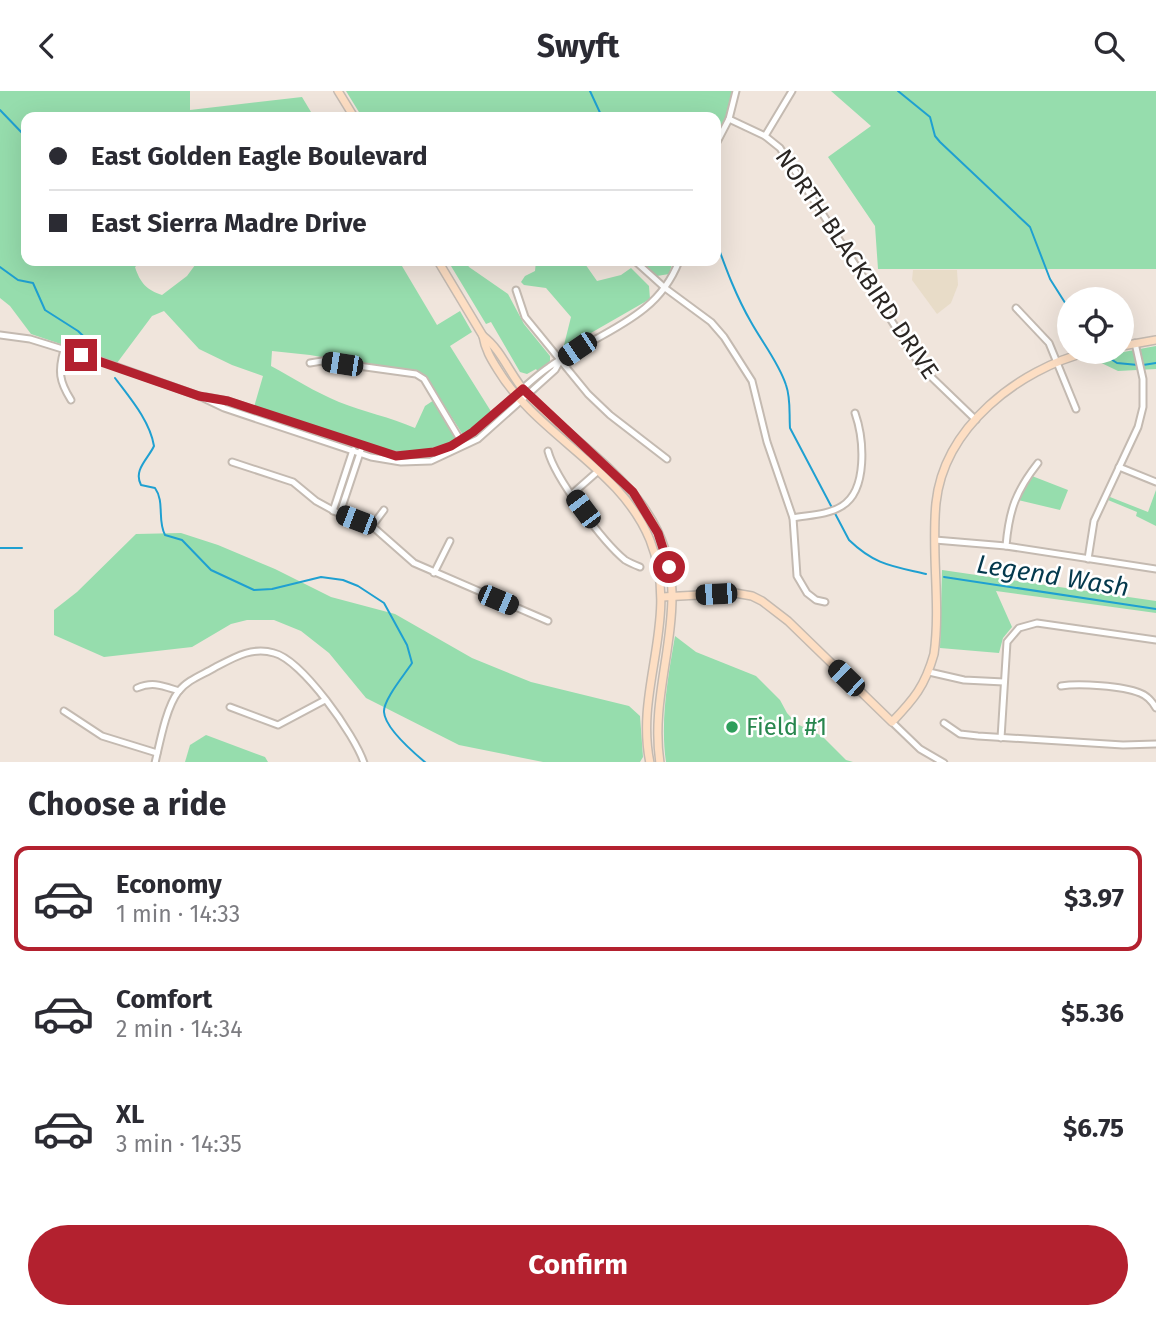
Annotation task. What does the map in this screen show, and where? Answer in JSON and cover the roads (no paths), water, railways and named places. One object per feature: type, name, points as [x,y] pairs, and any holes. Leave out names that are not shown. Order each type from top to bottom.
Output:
[{"type":"street","points":[[338,91],[351,112]]},
{"type":"street","points":[[721,134],[729,119],[736,91]]},
{"type":"street","points":[[765,136],[794,92]]},
{"type":"street","name":"NORTH BLACKBIRD DRIVE","points":[[729,119],[765,136],[780,148],[922,368],[976,420]]},
{"type":"street","points":[[441,266],[483,337],[484,347],[518,398],[622,495],[641,522],[658,564],[662,597],[648,716],[650,762]]},
{"type":"street","points":[[641,266],[711,322],[724,337],[752,381],[767,442],[793,517],[797,576],[807,593],[816,600],[825,602]]},
{"type":"street","points":[[0,335],[30,339],[64,350],[199,396],[224,408],[353,450],[396,456],[413,455],[434,452],[473,432],[555,370],[560,361],[645,308],[665,288],[676,266]]},
{"type":"street","points":[[516,290],[525,317],[560,361],[603,408],[667,459]]},
{"type":"street","points":[[1016,308],[1049,343],[1057,358]]},
{"type":"street","points":[[483,337],[492,343],[525,392],[633,492],[650,518],[664,549],[672,596],[658,723],[660,762]]},
{"type":"street","points":[[1088,559],[1094,521],[1138,427],[1143,407],[1143,379],[1135,343],[1156,340]]},
{"type":"street","points":[[64,350],[59,377],[71,400]]},
{"type":"street","points":[[310,363],[322,361],[416,374],[424,379],[465,446]]},
{"type":"street","points":[[892,722],[917,695],[929,672],[935,644],[936,504],[942,478],[957,447],[976,420],[995,400],[1018,383],[1057,363]]},
{"type":"street","points":[[1060,364],[1076,409]]},
{"type":"street","points":[[199,396],[228,401],[355,443],[383,460],[415,463],[439,458],[478,439],[518,398]]},
{"type":"street","points":[[793,517],[826,513],[849,501],[860,479],[861,466],[861,429],[855,413]]},
{"type":"street","points":[[336,512],[355,443]]},
{"type":"street","points":[[336,512],[361,449]]},
{"type":"street","points":[[548,451],[554,467],[572,494],[618,554],[640,567]]},
{"type":"street","points":[[232,462],[293,482],[316,501],[372,526],[414,563],[548,621]]},
{"type":"street","points":[[1006,546],[1013,503],[1023,483],[1038,463]]},
{"type":"street","points":[[1119,467],[1156,482]]},
{"type":"street","points":[[572,494],[597,472],[608,473],[633,492]]},
{"type":"street","points":[[372,526],[384,510]]},
{"type":"street","points":[[935,540],[1006,546],[1156,569]]},
{"type":"street","points":[[434,573],[450,541]]},
{"type":"street","points":[[662,597],[735,593],[762,601],[788,621],[920,749],[944,762]]},
{"type":"street","points":[[1001,738],[1007,642],[1019,628],[1037,623],[1156,640]]},
{"type":"street","points":[[155,762],[171,705],[178,691],[189,682],[240,655],[266,651],[289,660],[325,700],[352,737],[364,762]]},
{"type":"street","points":[[929,672],[964,680],[1004,682]]},
{"type":"street","points":[[137,688],[147,684],[159,684],[178,691]]},
{"type":"street","points":[[1061,686],[1084,685],[1142,693],[1152,700],[1156,708]]},
{"type":"street","points":[[230,707],[278,725],[325,700]]},
{"type":"street","points":[[64,711],[102,736],[157,753]]},
{"type":"street","points":[[944,723],[960,734],[1123,745],[1156,744]]},
{"type":"waterway","name":"Legend Wash","points":[[590,91],[600,112]]},
{"type":"waterway","points":[[898,91],[930,117],[935,136],[940,142],[1030,227],[1057,290]]},
{"type":"waterway","points":[[0,110],[21,132]]},
{"type":"waterway","name":"Legend Wash","points":[[721,254],[755,330],[783,377],[789,396],[790,428],[849,540],[876,560],[926,574]]},
{"type":"waterway","points":[[0,267],[18,280],[33,283],[45,310],[78,331],[98,350]]},
{"type":"waterway","points":[[1143,365],[1156,363]]},
{"type":"waterway","points":[[1128,364],[1138,365]]},
{"type":"waterway","points":[[115,378],[139,410],[152,437],[154,446],[140,469],[139,480],[141,485],[155,488],[158,493],[165,535],[182,540],[211,570],[254,590],[272,589],[321,577],[343,580],[358,586],[384,603],[407,645],[412,663],[395,687],[384,712],[389,725],[401,740],[425,762]]},
{"type":"waterway","points":[[0,548],[22,548]]},
{"type":"waterway","name":"Legend Wash","points":[[944,577],[1156,609]]},
{"type":"place","name":"Field #1","points":[[732,727]]}]
